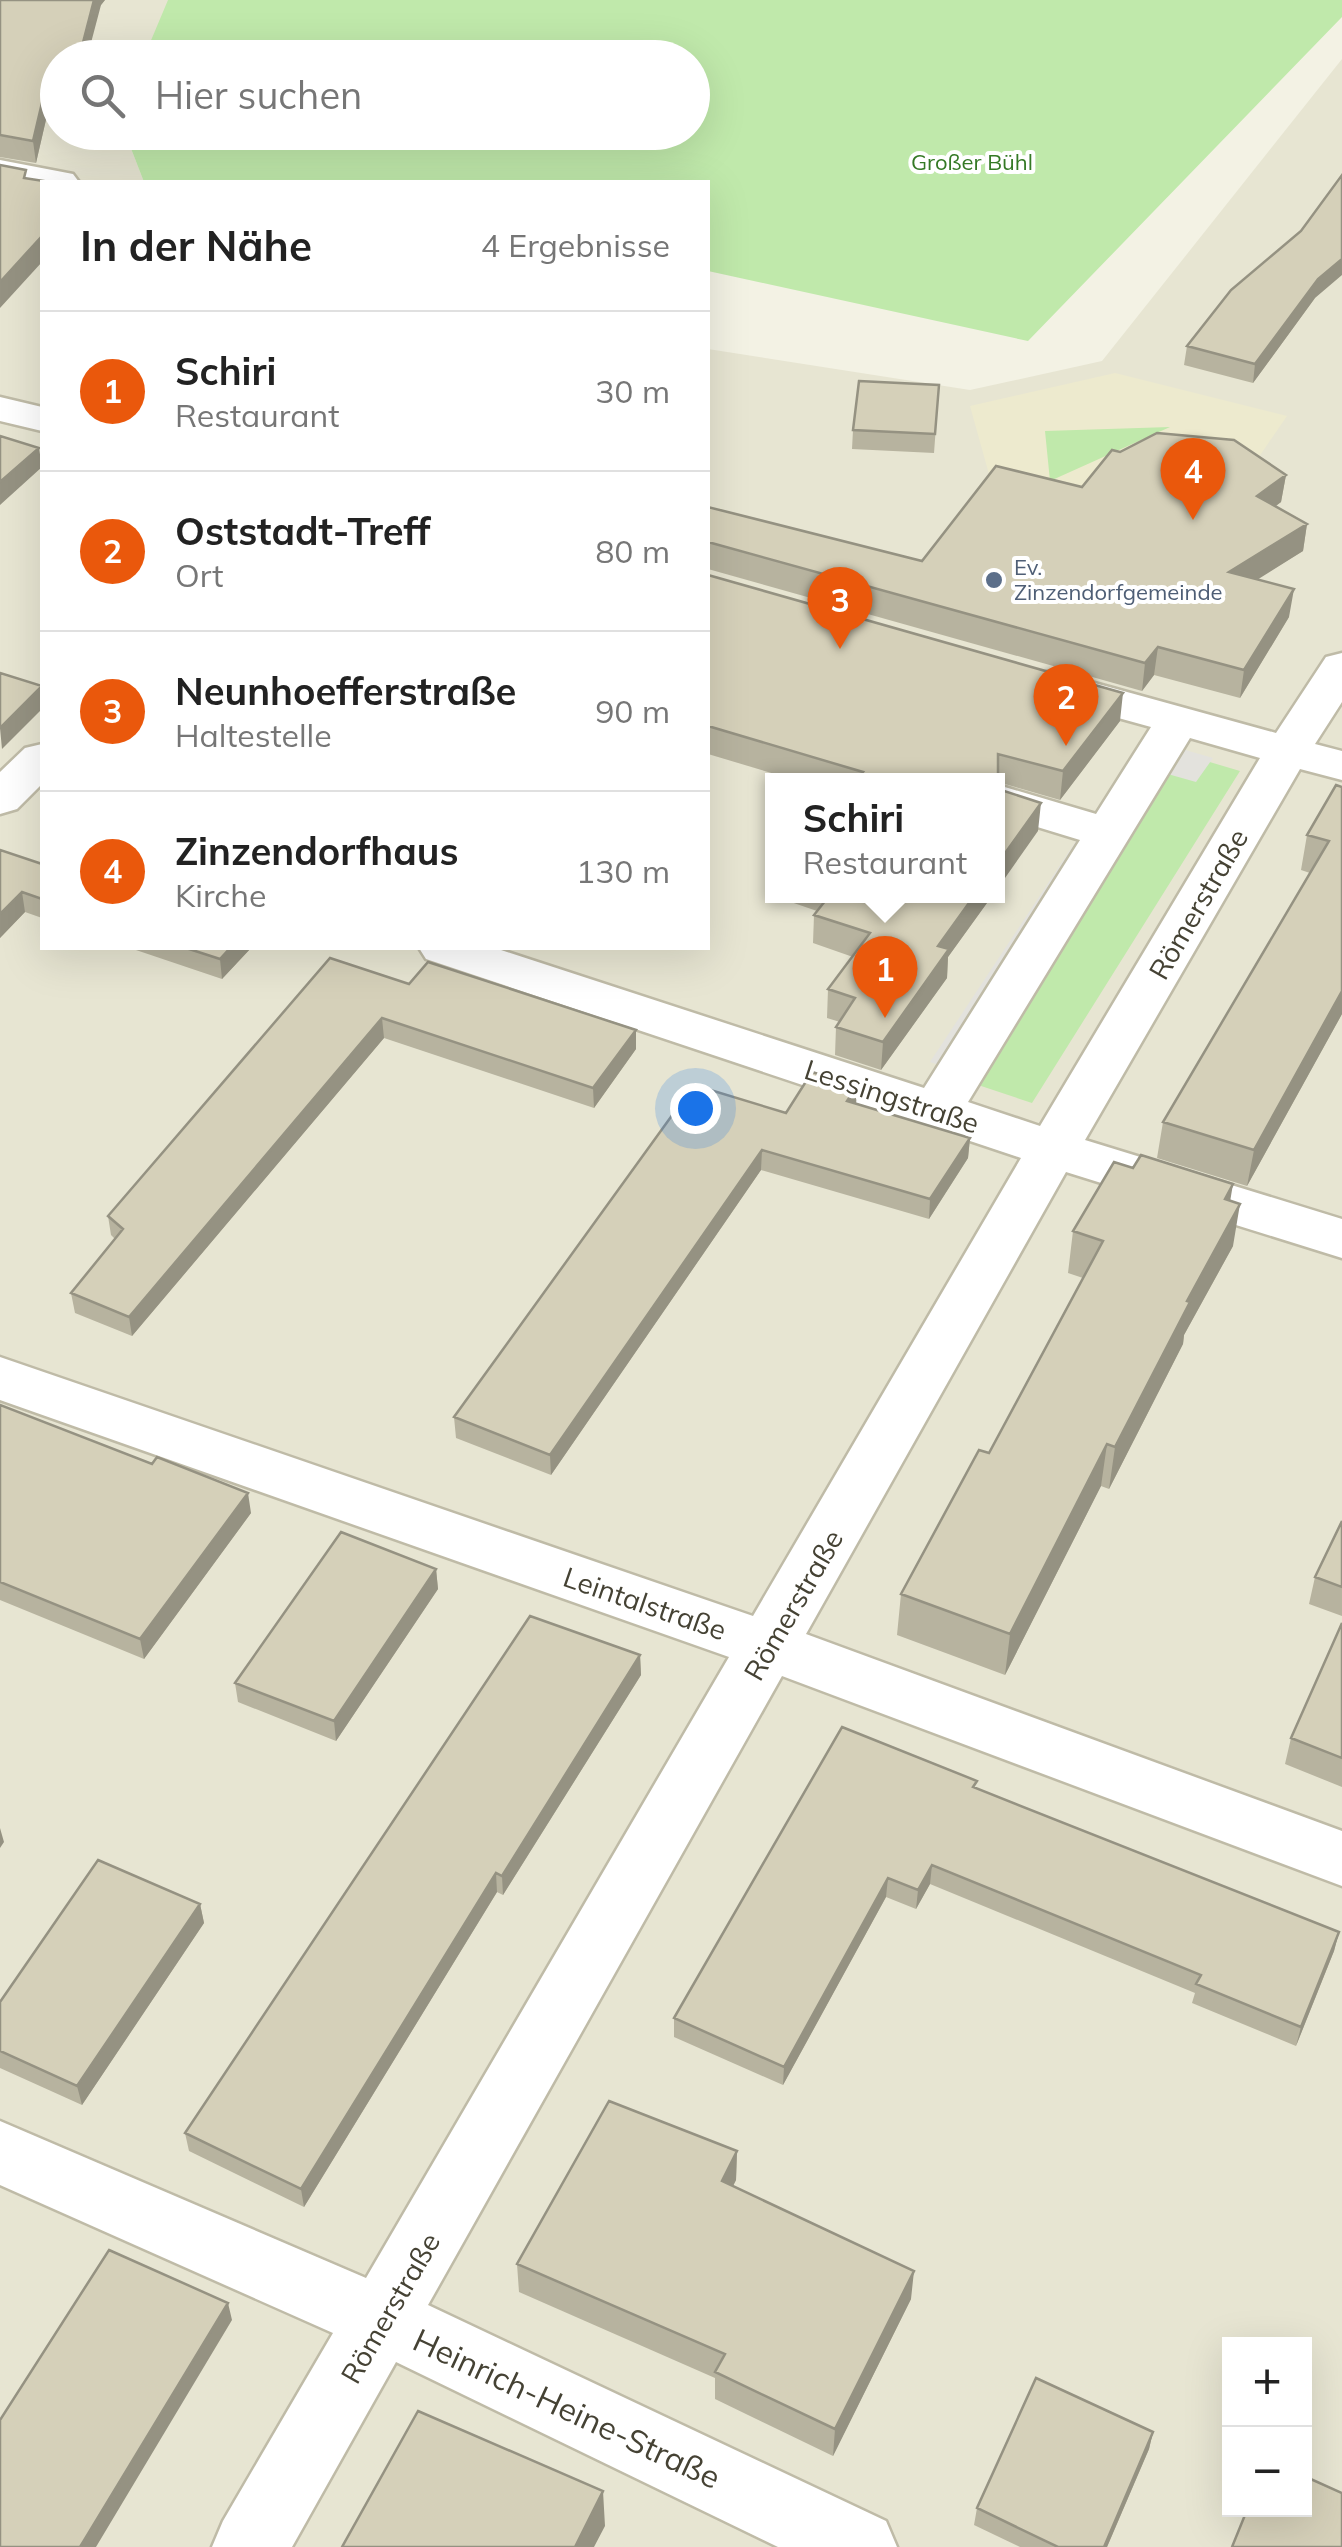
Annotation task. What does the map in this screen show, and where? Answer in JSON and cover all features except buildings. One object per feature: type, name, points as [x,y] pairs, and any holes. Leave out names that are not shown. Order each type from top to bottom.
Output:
[{"type":"street","points":[[0,171],[49,180]]},
{"type":"street","points":[[0,409],[40,418]]},
{"type":"street","name":"Römerstraße","points":[[250,2547],[384,2320],[1053,1150],[1315,759],[1342,667]]},
{"type":"street","points":[[1007,672],[1315,759]]},
{"type":"street","points":[[936,1110],[1178,722]]},
{"type":"street","points":[[40,760],[0,800],[40,813]]},
{"type":"street","points":[[1005,802],[1111,834]]},
{"type":"street","name":"Lessingstraße","points":[[450,950],[1053,1150],[1342,1239]]},
{"type":"street","name":"Leintalstraße","points":[[0,1378],[769,1646],[1342,1860]]},
{"type":"street","name":"Heinrich-Heine-Straße","points":[[0,2152],[384,2320],[859,2547]]},
{"type":"shaded area","points":[[0,0],[169,0],[152,40],[40,40],[40,150],[132,150],[143,180],[40,180],[40,950],[710,950],[710,349],[970,390],[1102,361],[1342,59],[1342,2547],[0,2547]]},
{"type":"shaded area","points":[[1115,373],[1287,416],[1254,464],[1081,507],[992,485],[970,406]]},
{"type":"shaded area","points":[[1144,738],[1213,758],[1196,782],[1150,769],[961,1073],[930,1062]]},
{"type":"green space","name":"Großer Bühl","points":[[168,0],[1342,0],[1342,17],[1028,341],[710,271],[710,180],[143,180],[132,150],[710,150],[710,40],[151,40]]},
{"type":"green space","points":[[1170,427],[1050,481],[1045,431]]},
{"type":"green space","points":[[1176,752],[1240,771],[1032,1103],[963,1080]]},
{"type":"place","name":"Zinzendorfhaus","points":[[1193,520]]},
{"type":"place","name":"Ev. Zinzendorfgemeinde","points":[[994,580]]},
{"type":"place","name":"Neunhoefferstraße","points":[[840,649]]},
{"type":"place","name":"Oststadt-Treff","points":[[1066,746]]},
{"type":"place","name":"Schiri","points":[[885,1018]]}]
